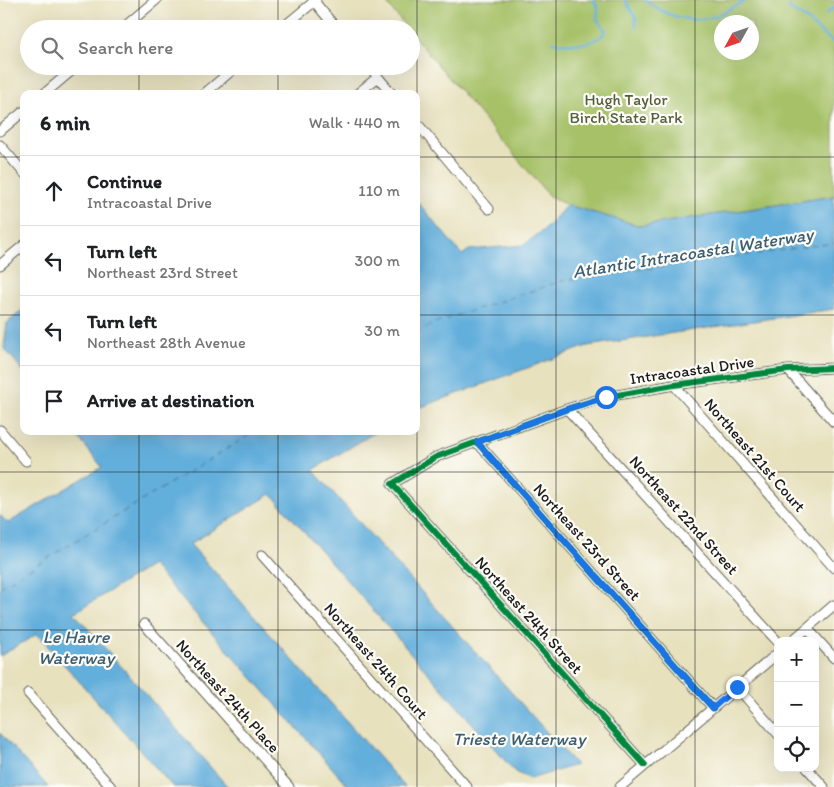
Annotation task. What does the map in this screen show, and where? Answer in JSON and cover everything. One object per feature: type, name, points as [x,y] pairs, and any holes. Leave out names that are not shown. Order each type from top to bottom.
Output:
[{"type":"street","points":[[133,20],[156,0]]},
{"type":"street","points":[[291,20],[314,0],[331,20]]},
{"type":"street","points":[[49,90],[66,75]]},
{"type":"street","points":[[209,90],[226,75]]},
{"type":"street","points":[[362,90],[378,77],[389,90]]},
{"type":"street","points":[[0,131],[20,114]]},
{"type":"street","points":[[420,127],[489,209]]},
{"type":"street","points":[[0,145],[20,168]]},
{"type":"street","points":[[0,265],[20,248]]},
{"type":"street","name":"Intracoastal Drive","points":[[392,484],[436,457],[567,409],[606,397],[674,385],[788,370],[834,368]]},
{"type":"street","points":[[788,370],[834,422]]},
{"type":"street","name":"Northeast 21st Court","points":[[674,385],[834,568]]},
{"type":"street","name":"Northeast 22nd Street","points":[[567,409],[774,638]]},
{"type":"street","points":[[0,430],[26,461]]},
{"type":"street","name":"Northeast 23rd Street","points":[[477,442],[713,708]]},
{"type":"street","name":"Northeast 24th Street","points":[[392,484],[645,765]]},
{"type":"street","name":"Northeast 24th Court","points":[[262,555],[467,787]]},
{"type":"street","points":[[797,637],[834,605]]},
{"type":"street","name":"Northeast 24th Place","points":[[144,624],[288,787]]},
{"type":"street","points":[[808,628],[834,658]]},
{"type":"street","points":[[621,786],[774,656]]},
{"type":"street","points":[[737,687],[774,729]]},
{"type":"street","points":[[28,693],[111,787]]},
{"type":"street","points":[[811,772],[824,787]]},
{"type":"green space","name":"Hugh Taylor Birch State Park","points":[[384,0],[834,0],[834,196],[640,226],[567,205],[550,197],[420,44],[420,20],[401,20]]},
{"type":"water","name":"Atlantic Intracoastal Waterway","points":[[834,196],[834,309],[587,346],[420,408],[420,205],[462,255],[469,250],[524,245],[547,227],[567,205],[640,226]]},
{"type":"water","points":[[20,312],[20,367],[4,348],[7,323]]},
{"type":"water","points":[[76,435],[370,435],[313,470],[576,765],[530,779],[515,772],[271,494],[190,544],[405,787],[349,787],[152,565],[74,613],[228,787],[173,787],[37,634],[0,656],[0,515],[8,523],[102,467]]},
{"type":"water","points":[[0,733],[48,787],[0,787]]},
{"type":"waterway","points":[[553,42],[582,44],[595,40],[606,31],[597,19],[598,7],[593,0]]},
{"type":"waterway","points":[[625,0],[636,19],[636,27]]},
{"type":"waterway","points":[[645,0],[672,15],[692,20],[712,17],[747,0]]},
{"type":"waterway","points":[[789,0],[789,9],[806,19],[834,43]]},
{"type":"waterway","points":[[826,14],[834,8]]},
{"type":"ferry route","points":[[420,332],[434,323],[565,280],[834,243]]},
{"type":"ferry route","points":[[0,587],[249,435]]},
{"type":"cycle path","points":[[645,765],[392,484],[436,457],[567,409],[606,397],[674,385],[788,370],[834,368]]},
{"type":"cycle path","points":[[477,442],[713,708]]},
{"type":"route","points":[[606,397],[567,409],[477,442],[630,612],[713,708],[737,687]]},
{"type":"water label","name":"Le Havre Waterway","points":[[76,648]]},
{"type":"water label","name":"Trieste Waterway","points":[[519,739]]}]
